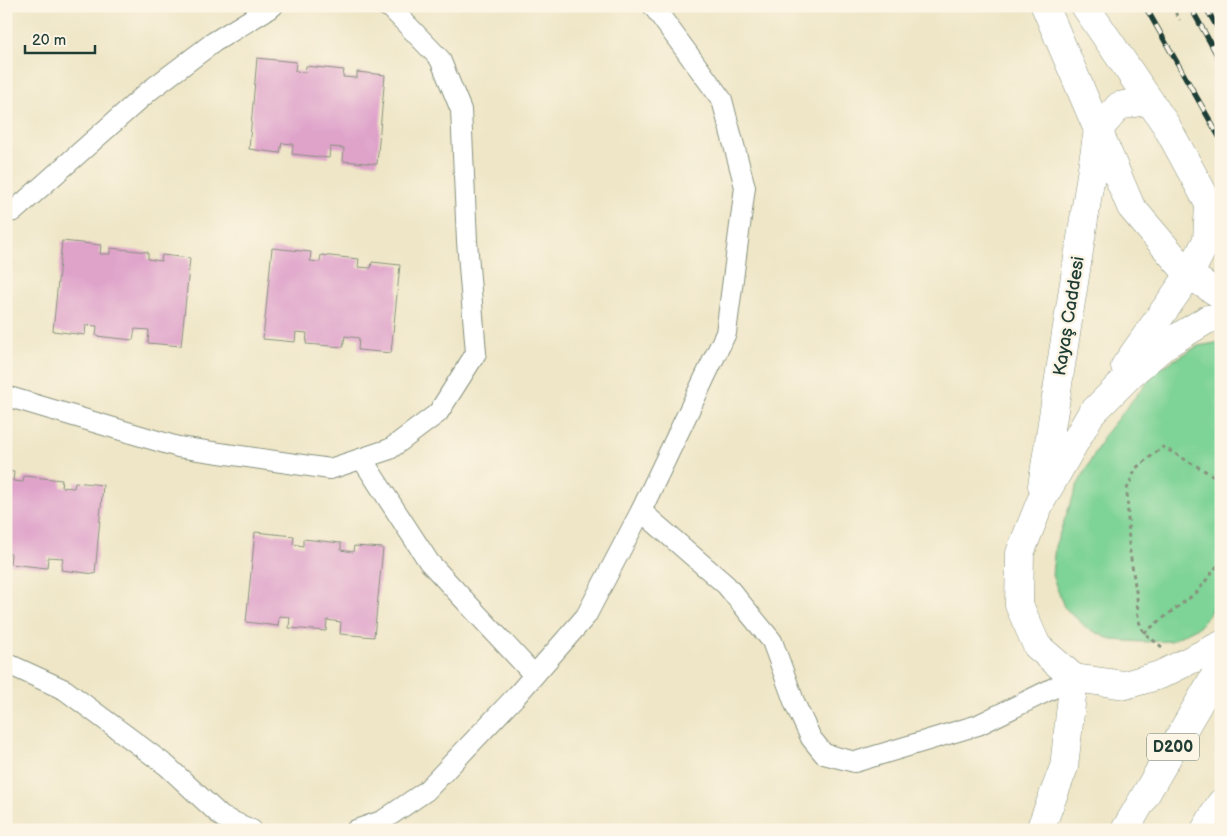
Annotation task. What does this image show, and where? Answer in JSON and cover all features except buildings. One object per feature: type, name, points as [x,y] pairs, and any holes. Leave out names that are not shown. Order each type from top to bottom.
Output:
[{"type":"main road","points":[[1045,6],[1131,207],[1190,275],[1221,295]]},
{"type":"main road","points":[[1085,6],[1166,125],[1215,216],[1207,240],[1190,275],[1091,414]]},
{"type":"main road","points":[[1098,130],[1119,106],[1150,100]]},
{"type":"main road","name":"Kayaş Caddesi","points":[[1040,503],[1098,130]]},
{"type":"main road","name":"Kayaş Caddesi","points":[[1074,678],[1037,646],[1019,605],[1020,553],[1040,503],[1091,414],[1132,373],[1165,345],[1208,319],[1221,318]]},
{"type":"main road","points":[[1040,830],[1064,768],[1074,678],[1126,685],[1160,674],[1221,645]]},
{"type":"main road","name":"D200","points":[[1125,830],[1221,664]]},
{"type":"main road","points":[[1204,830],[1221,803]]},
{"type":"street","points":[[6,212],[14,211],[149,91],[214,42],[273,6]]},
{"type":"street","points":[[6,396],[178,448],[330,469],[390,450],[438,413],[476,353],[467,240],[461,110],[440,59],[391,8],[386,6]]},
{"type":"street","points":[[356,830],[382,821],[426,791],[586,616],[641,511],[726,333],[745,187],[722,100],[653,6]]},
{"type":"street","points":[[362,459],[429,562],[534,675]]},
{"type":"street","points":[[641,511],[726,585],[772,641],[795,704],[811,738],[824,754],[855,762],[978,724],[1074,678]]},
{"type":"street","points":[[6,663],[65,690],[167,766],[222,817],[252,830]]},
{"type":"path","points":[[1171,6],[1180,20]]},
{"type":"path","points":[[1185,663],[1144,633],[1138,619],[1137,598],[1129,546],[1127,489],[1136,468],[1163,446],[1221,480]]},
{"type":"path","points":[[1144,633],[1197,592],[1221,561]]},
{"type":"green space","points":[[1221,342],[1221,597],[1200,626],[1171,641],[1112,640],[1087,628],[1064,607],[1052,575],[1055,546],[1077,486],[1105,434],[1157,370],[1198,346]]},
{"type":"railway","points":[[1145,6],[1221,140]]},
{"type":"railway","points":[[1190,6],[1221,62]]},
{"type":"railway","points":[[1205,6],[1221,34]]}]
